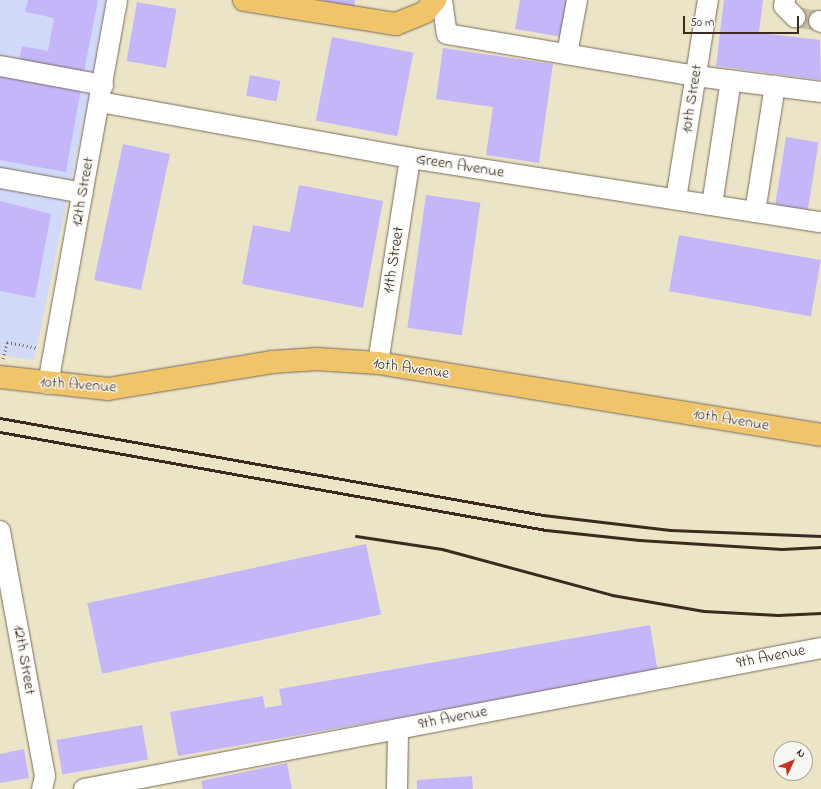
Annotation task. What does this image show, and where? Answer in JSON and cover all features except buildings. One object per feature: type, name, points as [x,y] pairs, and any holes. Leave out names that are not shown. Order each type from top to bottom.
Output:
[{"type":"main road","points":[[244,0],[396,24],[425,12],[435,0]]},
{"type":"main road","name":"10th Avenue","points":[[0,377],[48,384],[108,389],[272,362],[317,359],[378,363],[821,435]]},
{"type":"street","name":"12th Street","points":[[48,384],[117,0]]},
{"type":"street","points":[[442,0],[447,34],[696,76],[821,92]]},
{"type":"street","points":[[567,54],[577,0]]},
{"type":"street","name":"10th Street","points":[[676,199],[708,0]]},
{"type":"street","points":[[785,0],[784,6],[795,17]]},
{"type":"street","name":"Green Avenue","points":[[0,66],[101,93],[410,158],[821,222]]},
{"type":"street","points":[[712,205],[731,80]]},
{"type":"street","points":[[755,212],[775,86]]},
{"type":"street","name":"11th Street","points":[[378,363],[410,158]]},
{"type":"street","points":[[0,178],[83,193]]},
{"type":"street","name":"12th Street","points":[[0,531],[45,776],[42,789]]},
{"type":"street","name":"9th Avenue","points":[[84,789],[821,648]]},
{"type":"street","points":[[397,789],[398,729]]},
{"type":"path","points":[[6,342],[28,346]]},
{"type":"shaded area","points":[[0,0],[109,0],[34,360],[0,355]]},
{"type":"tunnel","points":[[795,17],[819,21]]},
{"type":"railway","points":[[0,418],[543,515],[670,530],[821,536]]},
{"type":"railway","points":[[0,432],[546,530],[639,540],[782,549],[821,547]]},
{"type":"railway","points":[[356,536],[442,549],[612,595],[704,611],[778,615],[821,613]]}]
